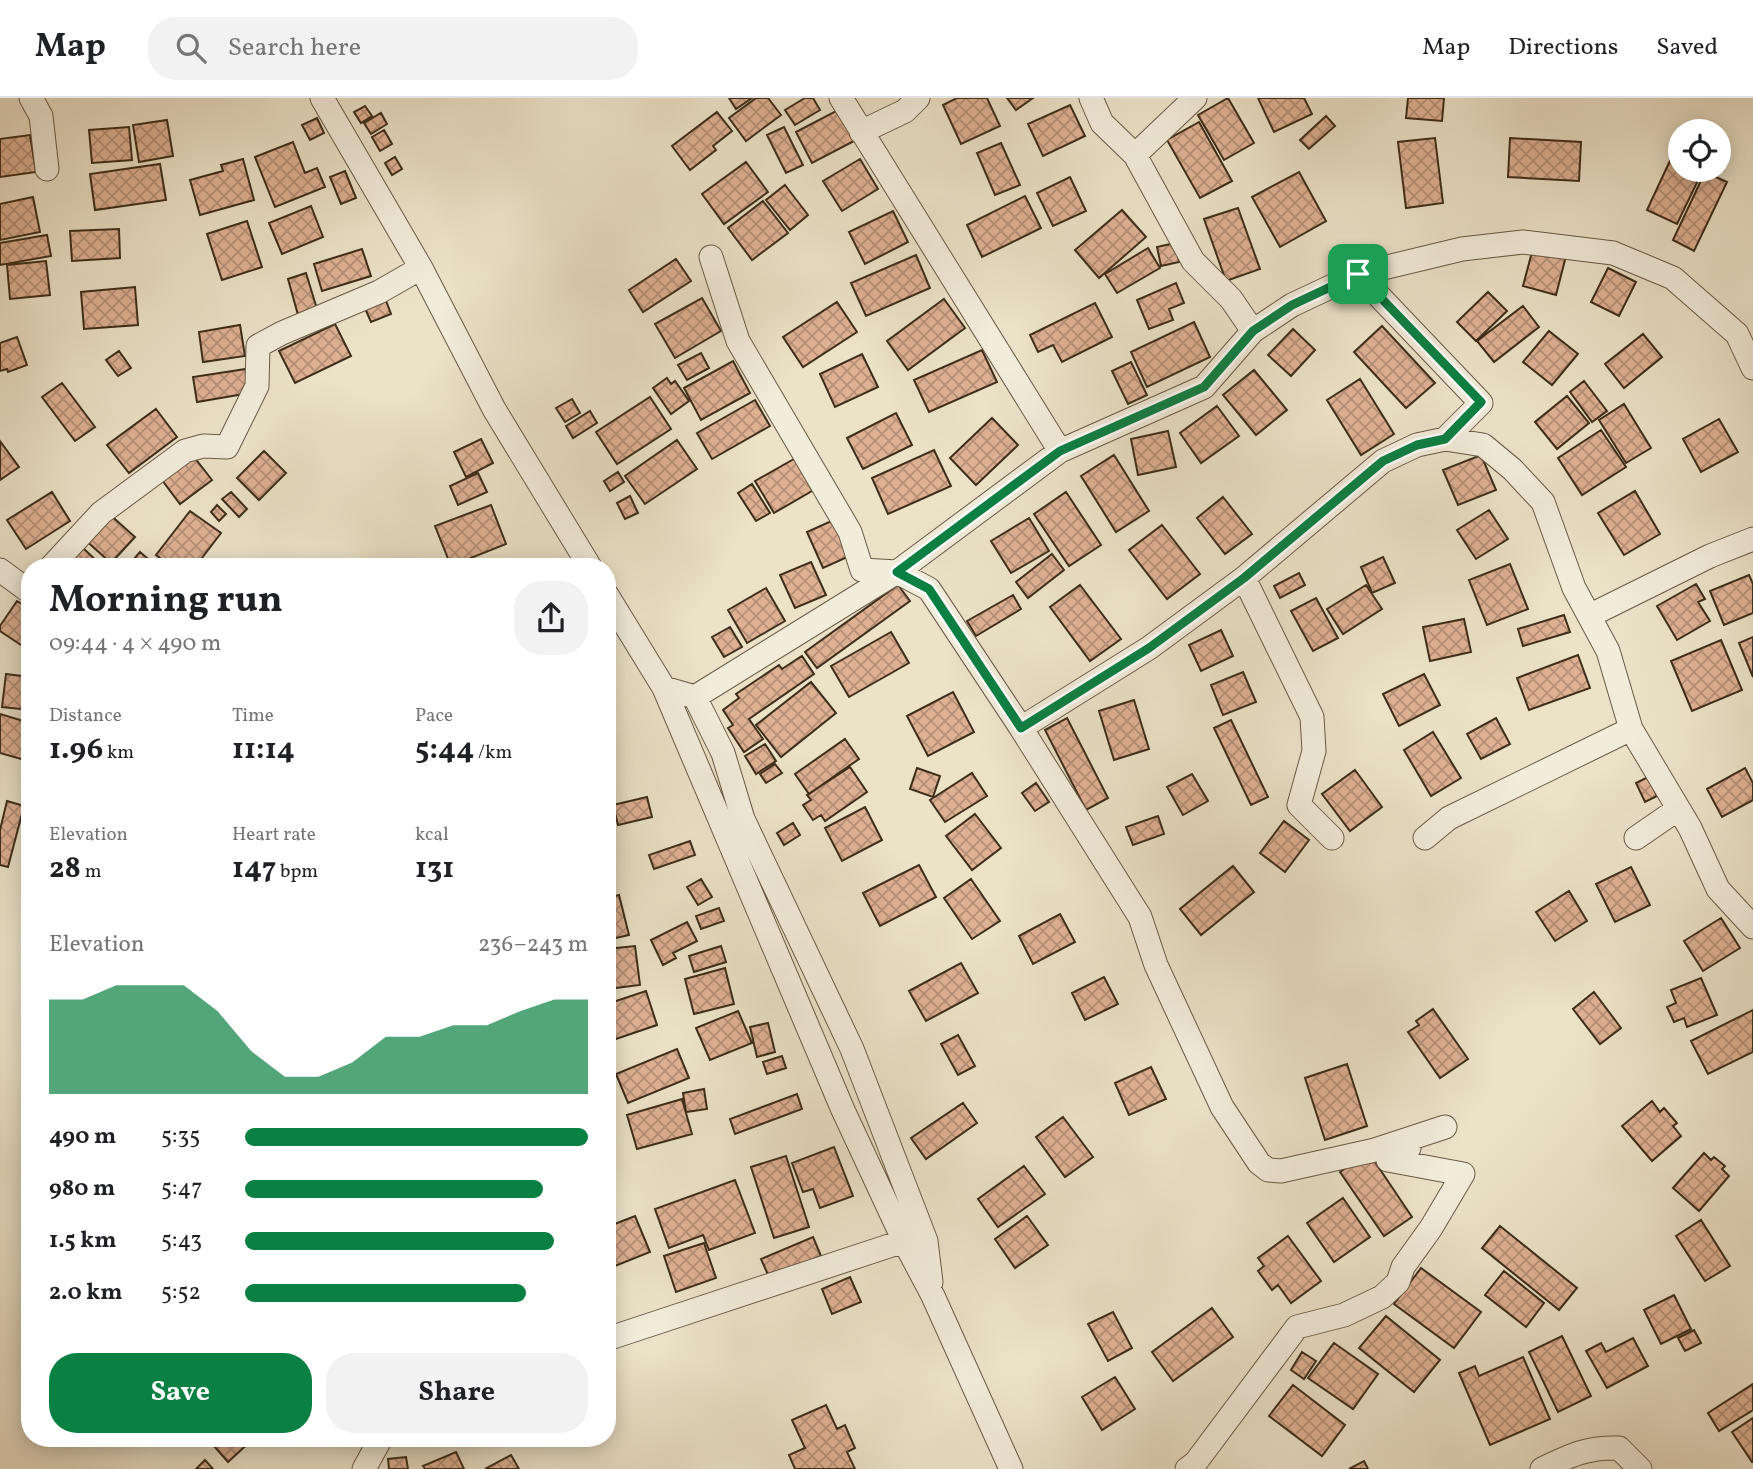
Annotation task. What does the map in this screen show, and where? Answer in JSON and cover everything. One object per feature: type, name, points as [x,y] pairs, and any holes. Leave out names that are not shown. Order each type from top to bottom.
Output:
[{"type":"street","points":[[32,98],[41,116],[47,169]]},
{"type":"street","points":[[322,98],[421,268],[494,409],[585,558]]},
{"type":"street","points":[[841,98],[1060,451]]},
{"type":"street","points":[[861,132],[905,111],[918,98]]},
{"type":"street","points":[[1091,98],[1102,123],[1135,155],[1192,261],[1231,299],[1253,331]]},
{"type":"street","points":[[1135,155],[1195,98]]},
{"type":"street","points":[[695,697],[897,572],[1060,451],[1204,387],[1253,331],[1292,305],[1358,274],[1462,249],[1524,242],[1613,253],[1673,278],[1745,332],[1753,368]]},
{"type":"street","points":[[711,257],[738,341],[850,532],[862,570],[897,572],[929,589],[1021,728],[1140,917],[1156,965],[1222,1107],[1259,1163],[1268,1170],[1281,1171],[1375,1150],[1446,1127],[1388,1160],[1464,1174],[1404,1267],[1398,1282],[1382,1297],[1344,1315],[1297,1327],[1196,1462],[1187,1469]]},
{"type":"street","points":[[59,558],[101,513],[185,451],[203,446],[227,447],[257,386],[258,346],[379,292],[421,268]]},
{"type":"street","points":[[1358,274],[1481,402],[1445,439]]},
{"type":"street","points":[[1021,728],[1149,648],[1244,578],[1383,461],[1417,445],[1445,439],[1483,445],[1543,502],[1574,588],[1608,651],[1631,729],[1690,828],[1718,889],[1753,927]]},
{"type":"street","points":[[1589,616],[1710,556],[1753,539]]},
{"type":"street","points":[[0,570],[21,585]]},
{"type":"street","points":[[1244,578],[1312,717],[1314,751],[1299,806],[1332,838]]},
{"type":"street","points":[[616,610],[664,688],[843,1110],[1012,1468]]},
{"type":"street","points":[[664,688],[695,697],[723,753],[743,819],[852,1049],[926,1241],[933,1296]]},
{"type":"street","points":[[1426,838],[1448,818],[1631,729]]},
{"type":"street","points":[[1636,838],[1678,808]]},
{"type":"street","points":[[616,1336],[904,1241]]},
{"type":"street","points":[[364,1469],[377,1447]]},
{"type":"street","points":[[1542,1469],[1580,1451],[1597,1447],[1619,1448],[1640,1469]]},
{"type":"building","points":[[729,98],[752,98],[736,109]]},
{"type":"building","points":[[756,98],[768,98],[781,115],[746,141],[729,118]]},
{"type":"building","points":[[805,98],[813,98],[820,110],[795,125],[785,110]]},
{"type":"building","points":[[957,98],[987,98],[1000,126],[961,144],[943,105]]},
{"type":"building","points":[[1007,98],[1033,98],[1016,110]]},
{"type":"building","points":[[1228,98],[1254,143],[1224,160],[1198,115]]},
{"type":"building","points":[[1258,98],[1304,98],[1312,114],[1274,132]]},
{"type":"building","points":[[1408,98],[1444,98],[1442,121],[1406,118]]},
{"type":"building","points":[[1070,105],[1085,136],[1043,156],[1028,124]]},
{"type":"building","points":[[365,106],[372,116],[361,123],[354,112]]},
{"type":"building","points":[[838,110],[854,141],[812,163],[796,132]]},
{"type":"building","points":[[717,112],[732,131],[713,146],[716,150],[690,170],[672,146]]},
{"type":"building","points":[[381,113],[387,124],[371,134],[364,123]]},
{"type":"building","points":[[1326,116],[1335,126],[1309,149],[1300,140]]},
{"type":"building","points":[[317,118],[324,133],[310,140],[302,125]]},
{"type":"building","points":[[167,120],[173,156],[139,162],[133,125]]},
{"type":"building","points":[[1199,122],[1232,181],[1200,198],[1167,140]]},
{"type":"building","points":[[129,127],[132,160],[92,163],[89,130]]},
{"type":"building","points":[[784,127],[803,165],[786,173],[767,135]]},
{"type":"building","points":[[384,130],[392,144],[380,151],[372,137]]},
{"type":"building","points":[[30,135],[36,172],[0,177],[0,139]]},
{"type":"building","points":[[1435,138],[1443,203],[1406,208],[1398,142]]},
{"type":"building","points":[[1510,138],[1581,142],[1579,181],[1508,177]]},
{"type":"building","points":[[293,142],[305,173],[317,168],[325,187],[275,207],[255,157]]},
{"type":"building","points":[[1001,143],[1020,185],[995,195],[977,153]]},
{"type":"building","points":[[395,157],[402,169],[392,175],[385,163]]},
{"type":"building","points":[[243,159],[254,200],[200,215],[190,180],[223,171],[221,165]]},
{"type":"building","points":[[860,159],[878,189],[842,211],[823,181]]},
{"type":"building","points":[[746,162],[768,192],[724,224],[702,194]]},
{"type":"building","points":[[160,164],[166,200],[95,210],[90,174]]},
{"type":"building","points":[[1668,165],[1668,182],[1697,182],[1677,224],[1647,210]]},
{"type":"building","points":[[345,171],[356,198],[341,204],[330,177]]},
{"type":"building","points":[[1299,172],[1326,221],[1280,247],[1252,197]]},
{"type":"building","points":[[1070,177],[1086,211],[1053,226],[1037,193]]},
{"type":"building","points":[[1700,182],[1727,182],[1694,251],[1673,240]]},
{"type":"building","points":[[785,185],[808,215],[790,230],[766,200]]},
{"type":"building","points":[[1025,196],[1041,228],[982,257],[967,225]]},
{"type":"building","points":[[33,197],[40,232],[0,240],[0,204]]},
{"type":"building","points":[[763,201],[788,233],[752,260],[728,228]]},
{"type":"building","points":[[311,206],[323,237],[282,254],[269,223]]},
{"type":"building","points":[[1238,208],[1260,269],[1226,281],[1204,219]]},
{"type":"building","points":[[1122,210],[1146,237],[1099,278],[1075,250]]},
{"type":"building","points":[[893,211],[908,242],[865,264],[849,232]]},
{"type":"building","points":[[247,221],[262,267],[222,280],[207,234]]},
{"type":"building","points":[[119,229],[120,258],[72,261],[70,231]]},
{"type":"building","points":[[47,235],[51,256],[0,265],[0,243]]},
{"type":"building","points":[[1175,243],[1179,262],[1161,266],[1157,247]]},
{"type":"building","points":[[1148,248],[1160,268],[1117,293],[1105,274]]},
{"type":"building","points":[[1533,248],[1566,256],[1556,295],[1523,286]]},
{"type":"building","points":[[362,249],[371,276],[322,291],[314,264]]},
{"type":"building","points":[[916,255],[930,288],[866,316],[851,283]]},
{"type":"building","points":[[676,259],[691,281],[643,312],[629,290]]},
{"type":"building","points":[[46,261],[50,295],[10,299],[7,265]]},
{"type":"building","points":[[1608,268],[1636,282],[1619,316],[1591,302]]},
{"type":"building","points":[[306,273],[317,309],[298,315],[288,279]]},
{"type":"building","points":[[1176,283],[1184,303],[1169,309],[1173,320],[1149,329],[1137,300]]},
{"type":"building","points":[[135,287],[138,325],[84,329],[81,292]]},
{"type":"building","points":[[1488,292],[1507,311],[1476,341],[1457,322]]},
{"type":"building","points":[[385,298],[391,314],[371,322],[364,306]]},
{"type":"building","points":[[702,298],[721,331],[675,358],[655,324]]},
{"type":"building","points":[[944,299],[965,328],[908,370],[887,341]]},
{"type":"building","points":[[837,302],[857,332],[803,367],[783,337]]},
{"type":"building","points":[[1095,303],[1112,337],[1062,362],[1053,345],[1038,352],[1030,335]]},
{"type":"building","points":[[1523,306],[1539,327],[1494,362],[1477,341]]},
{"type":"building","points":[[1194,322],[1210,357],[1147,387],[1131,352]]},
{"type":"building","points":[[335,324],[351,356],[295,383],[279,351]]},
{"type":"building","points":[[240,325],[245,356],[203,362],[199,332]]},
{"type":"building","points":[[1382,326],[1435,383],[1406,408],[1354,352]]},
{"type":"building","points":[[1293,329],[1315,350],[1291,376],[1268,355]]},
{"type":"building","points":[[1549,331],[1578,354],[1552,385],[1523,362]]},
{"type":"building","points":[[1643,334],[1662,357],[1624,388],[1605,364]]},
{"type":"building","points":[[17,337],[27,365],[8,372],[7,369],[0,371],[0,343]]},
{"type":"building","points":[[982,350],[997,382],[929,412],[914,380]]},
{"type":"building","points":[[119,351],[131,368],[118,376],[106,360]]},
{"type":"building","points":[[701,353],[709,368],[687,380],[678,365]]},
{"type":"building","points":[[862,354],[878,387],[835,407],[820,374]]},
{"type":"building","points":[[733,361],[750,393],[701,420],[684,388]]},
{"type":"building","points":[[1131,362],[1147,395],[1128,404],[1112,371]]},
{"type":"building","points":[[246,369],[250,393],[197,402],[193,377]]},
{"type":"building","points":[[1254,370],[1287,410],[1256,435],[1223,395]]},
{"type":"building","points":[[667,378],[671,384],[675,381],[689,401],[671,414],[653,388]]},
{"type":"building","points":[[1360,379],[1394,434],[1361,455],[1327,400]]},
{"type":"building","points":[[1584,381],[1607,411],[1592,422],[1570,392]]},
{"type":"building","points":[[62,383],[95,427],[75,441],[42,397]]},
{"type":"building","points":[[1567,396],[1589,423],[1557,449],[1535,422]]},
{"type":"building","points":[[650,397],[671,429],[617,464],[596,432]]},
{"type":"building","points":[[572,399],[580,413],[565,422],[556,408]]},
{"type":"building","points":[[755,400],[770,426],[712,459],[697,433]]},
{"type":"building","points":[[1624,404],[1651,448],[1626,463],[1599,420]]},
{"type":"building","points":[[1217,406],[1239,436],[1201,463],[1180,433]]},
{"type":"building","points":[[156,409],[177,437],[129,473],[107,445]]},
{"type":"building","points":[[590,411],[597,423],[573,438],[566,426]]},
{"type":"building","points":[[896,413],[912,445],[863,469],[847,438]]},
{"type":"building","points":[[992,418],[1018,445],[976,485],[950,458]]},
{"type":"building","points":[[1719,419],[1738,452],[1701,472],[1683,439]]},
{"type":"building","points":[[1601,430],[1626,467],[1582,495],[1558,458]]},
{"type":"building","points":[[1168,431],[1176,467],[1138,475],[1131,439]]},
{"type":"building","points":[[481,439],[493,463],[466,477],[454,452]]},
{"type":"building","points":[[677,440],[697,469],[645,504],[625,476]]},
{"type":"building","points":[[0,441],[19,467],[0,480]]},
{"type":"building","points":[[934,450],[951,486],[888,514],[872,478]]},
{"type":"building","points":[[264,451],[286,473],[259,500],[237,478]]},
{"type":"building","points":[[191,453],[212,480],[180,504],[159,476]]},
{"type":"building","points":[[801,455],[819,487],[774,513],[755,481]]},
{"type":"building","points":[[1114,455],[1149,511],[1116,532],[1081,476]]},
{"type":"building","points":[[1481,455],[1496,490],[1458,505],[1443,470]]},
{"type":"building","points":[[618,472],[624,482],[610,491],[604,481]]},
{"type":"building","points":[[478,473],[487,492],[458,505],[450,486]]},
{"type":"building","points":[[752,484],[770,513],[756,521],[738,493]]},
{"type":"building","points":[[1635,491],[1660,534],[1624,555],[1598,513]]},
{"type":"building","points":[[52,492],[70,521],[26,549],[7,520]]},
{"type":"building","points":[[231,492],[247,509],[239,517],[222,499]]},
{"type":"building","points":[[1066,492],[1101,545],[1069,566],[1034,514]]},
{"type":"building","points":[[630,496],[638,513],[625,519],[617,503]]},
{"type":"building","points":[[1223,497],[1252,534],[1225,554],[1197,518]]},
{"type":"building","points":[[217,505],[226,514],[219,521],[211,512]]},
{"type":"building","points":[[491,505],[506,544],[471,558],[448,558],[435,526]]},
{"type":"building","points":[[1489,510],[1508,539],[1476,559],[1457,530]]},
{"type":"building","points":[[190,511],[221,533],[202,558],[160,558],[156,555]]},
{"type":"building","points":[[107,512],[135,537],[116,558],[105,558],[83,538]]},
{"type":"building","points":[[838,518],[854,554],[823,568],[807,532]]},
{"type":"building","points":[[1029,518],[1049,551],[1011,573],[991,541]]},
{"type":"building","points":[[1162,525],[1200,574],[1167,599],[1129,550]]},
{"type":"building","points":[[83,548],[94,558],[74,558]]},
{"type":"building","points":[[140,552],[147,558],[135,558]]},
{"type":"building","points":[[1052,554],[1064,570],[1028,598],[1016,582]]},
{"type":"building","points":[[1383,557],[1395,583],[1372,593],[1361,567]]},
{"type":"building","points":[[811,562],[826,595],[795,608],[780,575]]},
{"type":"building","points":[[1510,564],[1528,609],[1487,625],[1469,580]]},
{"type":"building","points":[[1299,573],[1305,585],[1280,598],[1274,586]]},
{"type":"building","points":[[1749,575],[1753,584],[1753,613],[1724,625],[1710,591]]},
{"type":"building","points":[[1696,584],[1705,599],[1698,602],[1710,621],[1677,640],[1657,606]]},
{"type":"building","points":[[898,585],[910,601],[817,668],[805,652]]},
{"type":"building","points":[[1080,585],[1121,639],[1090,661],[1050,607]]},
{"type":"building","points":[[1366,585],[1382,609],[1343,634],[1327,609]]},
{"type":"building","points":[[766,588],[785,621],[747,643],[728,610]]},
{"type":"building","points":[[1013,595],[1021,609],[976,636],[967,621]]},
{"type":"building","points":[[1316,598],[1338,638],[1313,651],[1291,611]]},
{"type":"building","points":[[17,601],[21,603],[21,645],[0,631],[0,626]]},
{"type":"building","points":[[1564,615],[1570,632],[1523,646],[1518,629]]},
{"type":"building","points":[[1464,619],[1471,652],[1430,661],[1423,627]]},
{"type":"building","points":[[730,627],[742,647],[724,657],[712,637]]},
{"type":"building","points":[[1221,630],[1233,656],[1201,671],[1189,645]]},
{"type":"building","points":[[891,632],[909,663],[849,697],[831,666]]},
{"type":"building","points":[[1753,637],[1753,677],[1739,643]]},
{"type":"building","points":[[1721,640],[1742,690],[1692,711],[1671,661]]},
{"type":"building","points":[[1578,655],[1590,688],[1529,710],[1517,678]]},
{"type":"building","points":[[802,656],[814,674],[749,719],[763,739],[744,752],[728,728],[733,725],[723,710],[739,698],[736,694],[779,665],[782,669]]},
{"type":"building","points":[[1243,672],[1256,702],[1223,715],[1211,685]]},
{"type":"building","points":[[6,674],[21,676],[21,709],[2,707]]},
{"type":"building","points":[[1424,674],[1440,705],[1399,726],[1383,694]]},
{"type":"building","points":[[811,682],[836,713],[781,757],[756,725]]},
{"type":"building","points":[[953,692],[974,732],[928,756],[907,716]]},
{"type":"building","points":[[1134,700],[1149,749],[1114,760],[1099,711]]},
{"type":"building","points":[[0,714],[21,720],[21,759],[0,753]]},
{"type":"building","points":[[1067,718],[1108,798],[1086,810],[1045,730]]},
{"type":"building","points":[[1496,718],[1510,744],[1481,759],[1467,734]]},
{"type":"building","points":[[1231,720],[1268,797],[1251,805],[1214,728]]},
{"type":"building","points":[[1433,732],[1461,778],[1431,796],[1404,750]]},
{"type":"building","points":[[845,739],[859,759],[809,794],[795,774]]},
{"type":"building","points":[[765,744],[776,761],[756,774],[745,756]]},
{"type":"building","points":[[775,764],[782,773],[766,783],[760,774]]},
{"type":"building","points":[[850,767],[867,792],[825,821],[821,815],[813,820],[803,805],[811,800],[807,795]]},
{"type":"building","points":[[917,768],[940,776],[933,797],[910,789]]},
{"type":"building","points":[[1745,768],[1753,783],[1753,800],[1722,817],[1707,789]]},
{"type":"building","points":[[1355,770],[1382,807],[1350,831],[1322,794]]},
{"type":"building","points":[[972,773],[987,796],[945,822],[930,800]]},
{"type":"building","points":[[1192,774],[1208,801],[1183,815],[1167,787]]},
{"type":"building","points":[[1648,777],[1657,796],[1645,802],[1636,783]]},
{"type":"building","points":[[1036,783],[1049,802],[1035,811],[1022,793]]},
{"type":"building","points":[[647,797],[652,817],[618,825],[616,804]]},
{"type":"building","points":[[7,801],[21,805],[21,817],[8,867],[0,865],[0,830]]},
{"type":"building","points":[[865,807],[882,840],[842,861],[825,828]]},
{"type":"building","points":[[975,814],[1001,848],[972,870],[946,836]]},
{"type":"building","points":[[1158,816],[1164,834],[1133,845],[1126,827]]},
{"type":"building","points":[[1284,821],[1309,840],[1285,872],[1260,853]]},
{"type":"building","points":[[793,823],[800,835],[784,845],[777,833]]},
{"type":"building","points":[[690,841],[695,855],[654,869],[649,855]]},
{"type":"building","points":[[919,865],[936,897],[880,926],[863,893]]},
{"type":"building","points":[[1233,866],[1254,892],[1201,935],[1180,909]]},
{"type":"building","points":[[1631,867],[1650,905],[1615,922],[1596,884]]},
{"type":"building","points":[[701,879],[712,897],[698,905],[687,887]]},
{"type":"building","points":[[971,879],[1000,921],[972,939],[944,898]]},
{"type":"building","points":[[1569,891],[1587,921],[1555,941],[1536,912]]},
{"type":"building","points":[[619,895],[629,935],[616,938],[616,896]]},
{"type":"building","points":[[719,908],[724,921],[701,929],[696,916]]},
{"type":"building","points":[[1060,914],[1075,942],[1033,964],[1019,936]]},
{"type":"building","points":[[1721,918],[1740,948],[1703,971],[1684,941]]},
{"type":"building","points":[[687,922],[697,941],[673,953],[676,958],[663,965],[651,940]]},
{"type":"building","points":[[635,946],[640,985],[616,988],[616,948]]},
{"type":"building","points":[[721,946],[726,962],[694,972],[689,956]]},
{"type":"building","points":[[961,963],[978,993],[926,1021],[909,991]]},
{"type":"building","points":[[725,968],[734,1004],[694,1014],[685,979]]},
{"type":"building","points":[[1104,977],[1118,1004],[1085,1020],[1072,993]]},
{"type":"building","points":[[1701,978],[1717,1015],[1687,1027],[1684,1018],[1674,1022],[1667,1007],[1676,1003],[1671,990]]},
{"type":"building","points":[[646,991],[657,1025],[616,1039],[616,1001]]},
{"type":"building","points":[[1594,992],[1621,1028],[1600,1044],[1573,1009]]},
{"type":"building","points":[[1433,1009],[1468,1059],[1440,1078],[1408,1032],[1419,1025],[1416,1021]]},
{"type":"building","points":[[1753,1010],[1753,1052],[1708,1074],[1691,1041]]},
{"type":"building","points":[[738,1011],[752,1043],[710,1060],[696,1028]]},
{"type":"building","points":[[768,1023],[775,1052],[757,1057],[750,1027]]},
{"type":"building","points":[[958,1035],[975,1066],[958,1075],[941,1044]]},
{"type":"building","points":[[677,1049],[689,1078],[628,1103],[616,1074]]},
{"type":"building","points":[[782,1056],[786,1068],[767,1074],[763,1062]]},
{"type":"building","points":[[1347,1064],[1367,1126],[1325,1140],[1305,1078]]},
{"type":"building","points":[[1151,1067],[1166,1099],[1129,1115],[1115,1083]]},
{"type":"building","points":[[704,1089],[707,1109],[686,1112],[683,1093]]},
{"type":"building","points":[[797,1094],[802,1109],[735,1134],[730,1119]]},
{"type":"building","points":[[682,1099],[692,1134],[637,1149],[627,1115]]},
{"type":"building","points":[[1652,1101],[1660,1112],[1664,1108],[1677,1123],[1673,1126],[1681,1136],[1652,1161],[1622,1126]]},
{"type":"building","points":[[963,1103],[977,1123],[926,1159],[911,1138]]},
{"type":"building","points":[[1063,1117],[1093,1157],[1065,1177],[1036,1137]]},
{"type":"building","points":[[834,1147],[853,1196],[820,1208],[813,1189],[803,1192],[792,1163]]},
{"type":"building","points":[[1369,1153],[1412,1217],[1384,1236],[1340,1172]]},
{"type":"building","points":[[1704,1153],[1711,1160],[1714,1157],[1725,1166],[1722,1169],[1729,1176],[1699,1211],[1673,1188]]},
{"type":"building","points":[[786,1156],[809,1227],[774,1238],[751,1167]]},
{"type":"building","points":[[1024,1166],[1045,1194],[998,1227],[978,1199]]},
{"type":"building","points":[[735,1180],[755,1233],[709,1250],[703,1235],[669,1248],[655,1209]]},
{"type":"building","points":[[1343,1198],[1370,1237],[1334,1262],[1307,1223]]},
{"type":"building","points":[[635,1216],[650,1252],[616,1266],[616,1223]]},
{"type":"building","points":[[1027,1216],[1048,1245],[1015,1268],[995,1239]]},
{"type":"building","points":[[1701,1220],[1730,1266],[1705,1281],[1676,1236]]},
{"type":"building","points":[[1500,1226],[1577,1288],[1559,1310],[1482,1248]]},
{"type":"building","points":[[1288,1236],[1321,1281],[1291,1303],[1278,1285],[1272,1290],[1258,1271],[1264,1266],[1258,1258]]},
{"type":"building","points":[[813,1237],[821,1256],[769,1277],[761,1259]]},
{"type":"building","points":[[704,1243],[716,1278],[676,1292],[664,1256]]},
{"type":"building","points":[[1421,1268],[1481,1312],[1454,1348],[1394,1304]]},
{"type":"building","points":[[1504,1271],[1544,1303],[1526,1327],[1485,1295]]},
{"type":"building","points":[[850,1277],[861,1302],[832,1314],[822,1289]]},
{"type":"building","points":[[1674,1295],[1691,1329],[1661,1344],[1644,1310]]},
{"type":"building","points":[[1212,1308],[1233,1337],[1173,1381],[1152,1352]]},
{"type":"building","points":[[1113,1312],[1132,1348],[1108,1361],[1088,1324]]},
{"type":"building","points":[[1386,1316],[1440,1360],[1414,1392],[1359,1348]]},
{"type":"building","points":[[1694,1330],[1701,1343],[1685,1351],[1678,1338]]},
{"type":"building","points":[[1562,1336],[1591,1396],[1558,1412],[1529,1352]]},
{"type":"building","points":[[1633,1338],[1648,1366],[1607,1388],[1586,1351],[1601,1343],[1606,1352]]},
{"type":"building","points":[[1334,1343],[1378,1374],[1353,1409],[1308,1378]]},
{"type":"building","points":[[1302,1352],[1316,1361],[1304,1379],[1291,1370]]},
{"type":"building","points":[[1523,1357],[1550,1419],[1490,1445],[1459,1373],[1475,1366],[1479,1376]]},
{"type":"building","points":[[1115,1377],[1135,1409],[1102,1430],[1082,1397]]},
{"type":"building","points":[[1753,1384],[1753,1410],[1719,1431],[1708,1413]]},
{"type":"building","points":[[1293,1385],[1345,1425],[1322,1456],[1269,1416]]},
{"type":"building","points":[[826,1405],[837,1429],[845,1425],[855,1448],[847,1452],[855,1469],[795,1469],[789,1455],[805,1448],[792,1420]]},
{"type":"building","points":[[1753,1418],[1753,1462],[1752,1462],[1732,1432]]},
{"type":"building","points":[[215,1447],[244,1447],[228,1462]]},
{"type":"building","points":[[456,1452],[464,1469],[425,1469],[423,1466]]},
{"type":"building","points":[[511,1455],[519,1469],[485,1469]]},
{"type":"building","points":[[406,1457],[408,1469],[389,1469],[388,1459]]},
{"type":"building","points":[[205,1460],[213,1469],[196,1469]]},
{"type":"building","points":[[1364,1461],[1368,1469],[1349,1469]]},
{"type":"route","points":[[1358,274],[1481,402],[1445,439],[1417,445],[1383,461],[1244,578],[1149,648],[1021,728],[929,589],[897,572],[1060,451],[1204,387],[1253,331],[1292,305],[1358,274]]}]
